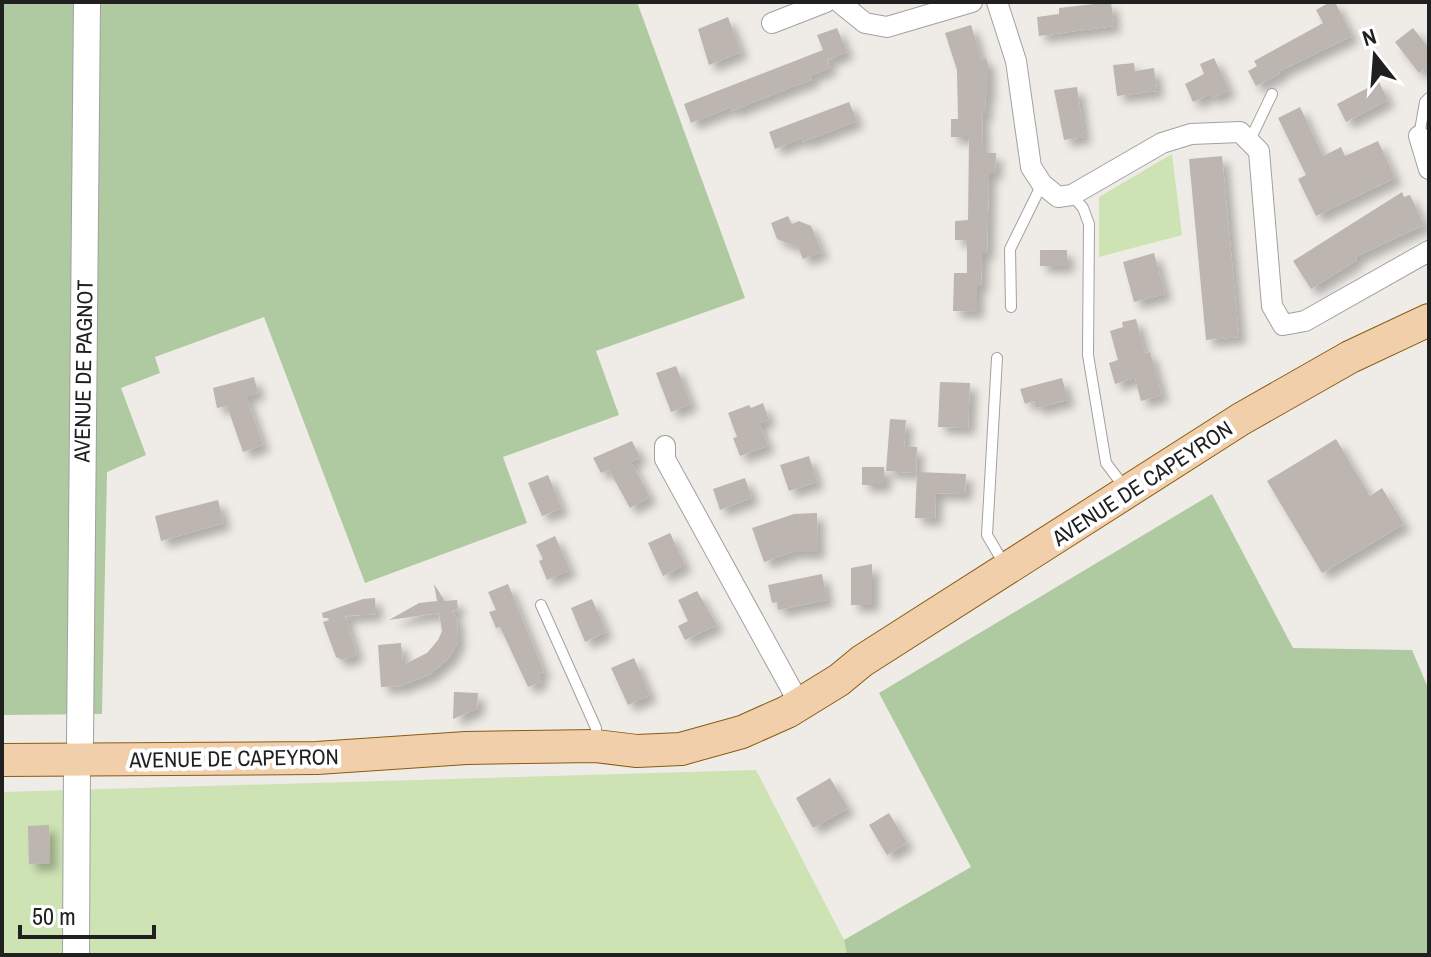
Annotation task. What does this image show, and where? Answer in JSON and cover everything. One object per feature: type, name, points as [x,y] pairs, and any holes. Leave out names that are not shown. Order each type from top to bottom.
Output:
[{"type":"main road","name":"AVENUE DE CAPEYRON","points":[[2,760],[78,750],[318,740],[466,748],[596,746],[659,751],[723,739],[787,712],[839,680],[862,661],[1241,419],[1336,364],[1429,320]]},
{"type":"main road","name":"AVENUE DE CAPEYRON","points":[[596,746],[717,718],[793,692],[862,661]]},
{"type":"main road","name":"AVENUE DE CAPEYRON","points":[[2,743],[78,750]]},
{"type":"street","name":"AVENUE DE PAGNOT","points":[[76,955],[87,2]]},
{"type":"street","points":[[772,23],[826,2]]},
{"type":"street","points":[[839,2],[865,23],[887,27],[972,2]]},
{"type":"street","points":[[997,2],[1016,61],[1031,167],[1042,184],[1058,197],[1072,195],[1162,143],[1191,134],[1240,132],[1259,151],[1272,306],[1283,325],[1305,321],[1429,251]]},
{"type":"street","points":[[1419,136],[1429,169]]},
{"type":"street","points":[[665,446],[665,459],[793,692]]},
{"type":"lane","points":[[1250,140],[1272,94]]},
{"type":"lane","points":[[1419,136],[1425,102],[1429,98]]},
{"type":"lane","points":[[1011,307],[1010,249],[1042,184]]},
{"type":"lane","points":[[1072,195],[1083,208],[1089,224],[1088,355],[1106,463],[1127,491]]},
{"type":"lane","points":[[997,358],[987,535],[1008,570]]},
{"type":"lane","points":[[541,605],[596,728],[596,746]]},
{"type":"green space","points":[[2,2],[637,2],[745,298],[596,351],[619,415],[503,457],[527,523],[365,583],[264,317],[155,357],[160,373],[121,388],[146,455],[107,472],[102,714],[2,715]]},
{"type":"green space","points":[[1172,154],[1182,235],[1099,257],[1099,197]]},
{"type":"green space","points":[[1212,494],[1293,648],[1412,650],[1429,690],[1429,955],[847,955],[844,940],[971,867],[879,693]]},
{"type":"green space","points":[[756,770],[844,940],[847,955],[2,955],[2,792]]},
{"type":"building","points":[[1111,2],[1114,26],[1039,36],[1037,17],[1059,14],[1059,8]]},
{"type":"building","points":[[1335,2],[1352,36],[1256,86],[1248,71],[1257,66],[1254,61],[1323,23],[1316,10]]},
{"type":"building","points":[[728,17],[741,52],[709,65],[698,29]]},
{"type":"building","points":[[971,25],[981,59],[986,58],[988,65],[986,114],[982,114],[983,153],[996,153],[995,173],[989,173],[987,253],[982,253],[977,312],[953,311],[954,273],[967,273],[967,240],[955,240],[955,221],[968,220],[969,137],[951,137],[951,119],[958,119],[957,70],[945,33]]},
{"type":"building","points":[[837,28],[847,52],[827,60],[830,68],[810,76],[812,80],[732,111],[731,107],[691,123],[684,104],[823,50],[817,35]]},
{"type":"building","points":[[1413,28],[1429,48],[1429,65],[1419,73],[1395,42]]},
{"type":"building","points":[[1214,58],[1229,90],[1213,98],[1211,94],[1193,102],[1185,84],[1204,74],[1200,64]]},
{"type":"building","points":[[1134,63],[1135,71],[1154,68],[1157,91],[1117,96],[1113,65]]},
{"type":"building","points":[[1379,82],[1388,100],[1346,122],[1337,104]]},
{"type":"building","points":[[1077,87],[1084,137],[1064,140],[1054,90]]},
{"type":"building","points":[[849,102],[857,121],[803,142],[802,138],[775,149],[769,132]]},
{"type":"building","points":[[1300,107],[1323,156],[1341,147],[1345,156],[1378,141],[1395,178],[1316,216],[1298,179],[1306,175],[1278,118]]},
{"type":"building","points":[[1222,156],[1239,337],[1206,340],[1189,159]]},
{"type":"building","points":[[1402,192],[1404,197],[1410,195],[1424,225],[1355,257],[1357,260],[1311,289],[1293,261]]},
{"type":"building","points":[[788,216],[792,224],[799,221],[811,226],[822,252],[803,259],[798,247],[777,239],[771,223]]},
{"type":"building","points":[[1040,250],[1067,250],[1067,266],[1040,266]]},
{"type":"building","points":[[1154,253],[1165,294],[1134,302],[1123,262]]},
{"type":"building","points":[[1136,319],[1145,353],[1150,352],[1162,395],[1141,401],[1135,378],[1115,384],[1109,363],[1118,360],[1110,331],[1123,327],[1122,322]]},
{"type":"building","points":[[676,366],[691,404],[671,412],[656,373]]},
{"type":"building","points":[[254,377],[258,393],[246,396],[263,445],[243,452],[227,406],[217,408],[213,388]]},
{"type":"building","points":[[1062,378],[1068,400],[1036,408],[1034,401],[1025,404],[1020,389]]},
{"type":"building","points":[[940,382],[970,383],[968,428],[938,427]]},
{"type":"building","points":[[763,403],[769,420],[759,423],[768,446],[740,456],[728,413]]},
{"type":"building","points":[[890,419],[906,420],[904,447],[917,447],[916,473],[886,471]]},
{"type":"building","points":[[1336,439],[1370,496],[1382,488],[1404,524],[1322,573],[1267,481]]},
{"type":"building","points":[[632,441],[640,457],[631,462],[650,497],[630,508],[609,470],[601,473],[593,458]]},
{"type":"building","points":[[809,456],[817,482],[789,491],[780,465]]},
{"type":"building","points":[[862,467],[884,467],[884,485],[862,485]]},
{"type":"building","points":[[917,472],[966,474],[965,494],[936,493],[935,519],[915,518]]},
{"type":"building","points":[[548,475],[562,508],[542,516],[528,483]]},
{"type":"building","points":[[745,478],[752,498],[720,510],[713,489]]},
{"type":"building","points":[[218,500],[224,523],[161,541],[155,516]]},
{"type":"building","points":[[817,513],[818,552],[793,552],[764,562],[752,528],[794,514]]},
{"type":"building","points":[[670,533],[685,565],[663,576],[648,543]]},
{"type":"building","points":[[555,536],[570,570],[547,580],[539,561],[543,559],[536,545]]},
{"type":"building","points":[[872,564],[872,605],[851,605],[851,568]]},
{"type":"building","points":[[822,574],[827,600],[778,610],[777,602],[772,603],[768,585]]},
{"type":"building","points":[[434,584],[445,601],[457,600],[458,609],[452,611],[457,619],[458,642],[450,657],[429,675],[401,686],[381,687],[378,645],[401,643],[403,665],[427,653],[438,640],[442,631],[439,613],[389,620],[419,603],[437,601]]},
{"type":"building","points":[[508,584],[544,672],[538,674],[541,682],[528,687],[500,627],[496,628],[489,612],[496,610],[488,592]]},
{"type":"building","points":[[697,591],[717,625],[685,640],[678,626],[688,621],[678,600]]},
{"type":"building","points":[[375,598],[376,614],[345,616],[357,655],[342,660],[336,657],[323,622],[329,620],[323,618],[322,613]]},
{"type":"building","points":[[592,599],[606,632],[585,642],[571,608]]},
{"type":"building","points":[[634,658],[650,695],[628,705],[611,668]]},
{"type":"building","points":[[454,692],[478,693],[477,709],[453,719]]},
{"type":"building","points":[[830,778],[848,808],[813,828],[796,798]]},
{"type":"building","points":[[889,813],[907,843],[887,855],[869,825]]},
{"type":"building","points":[[49,825],[50,863],[29,864],[28,826]]}]
